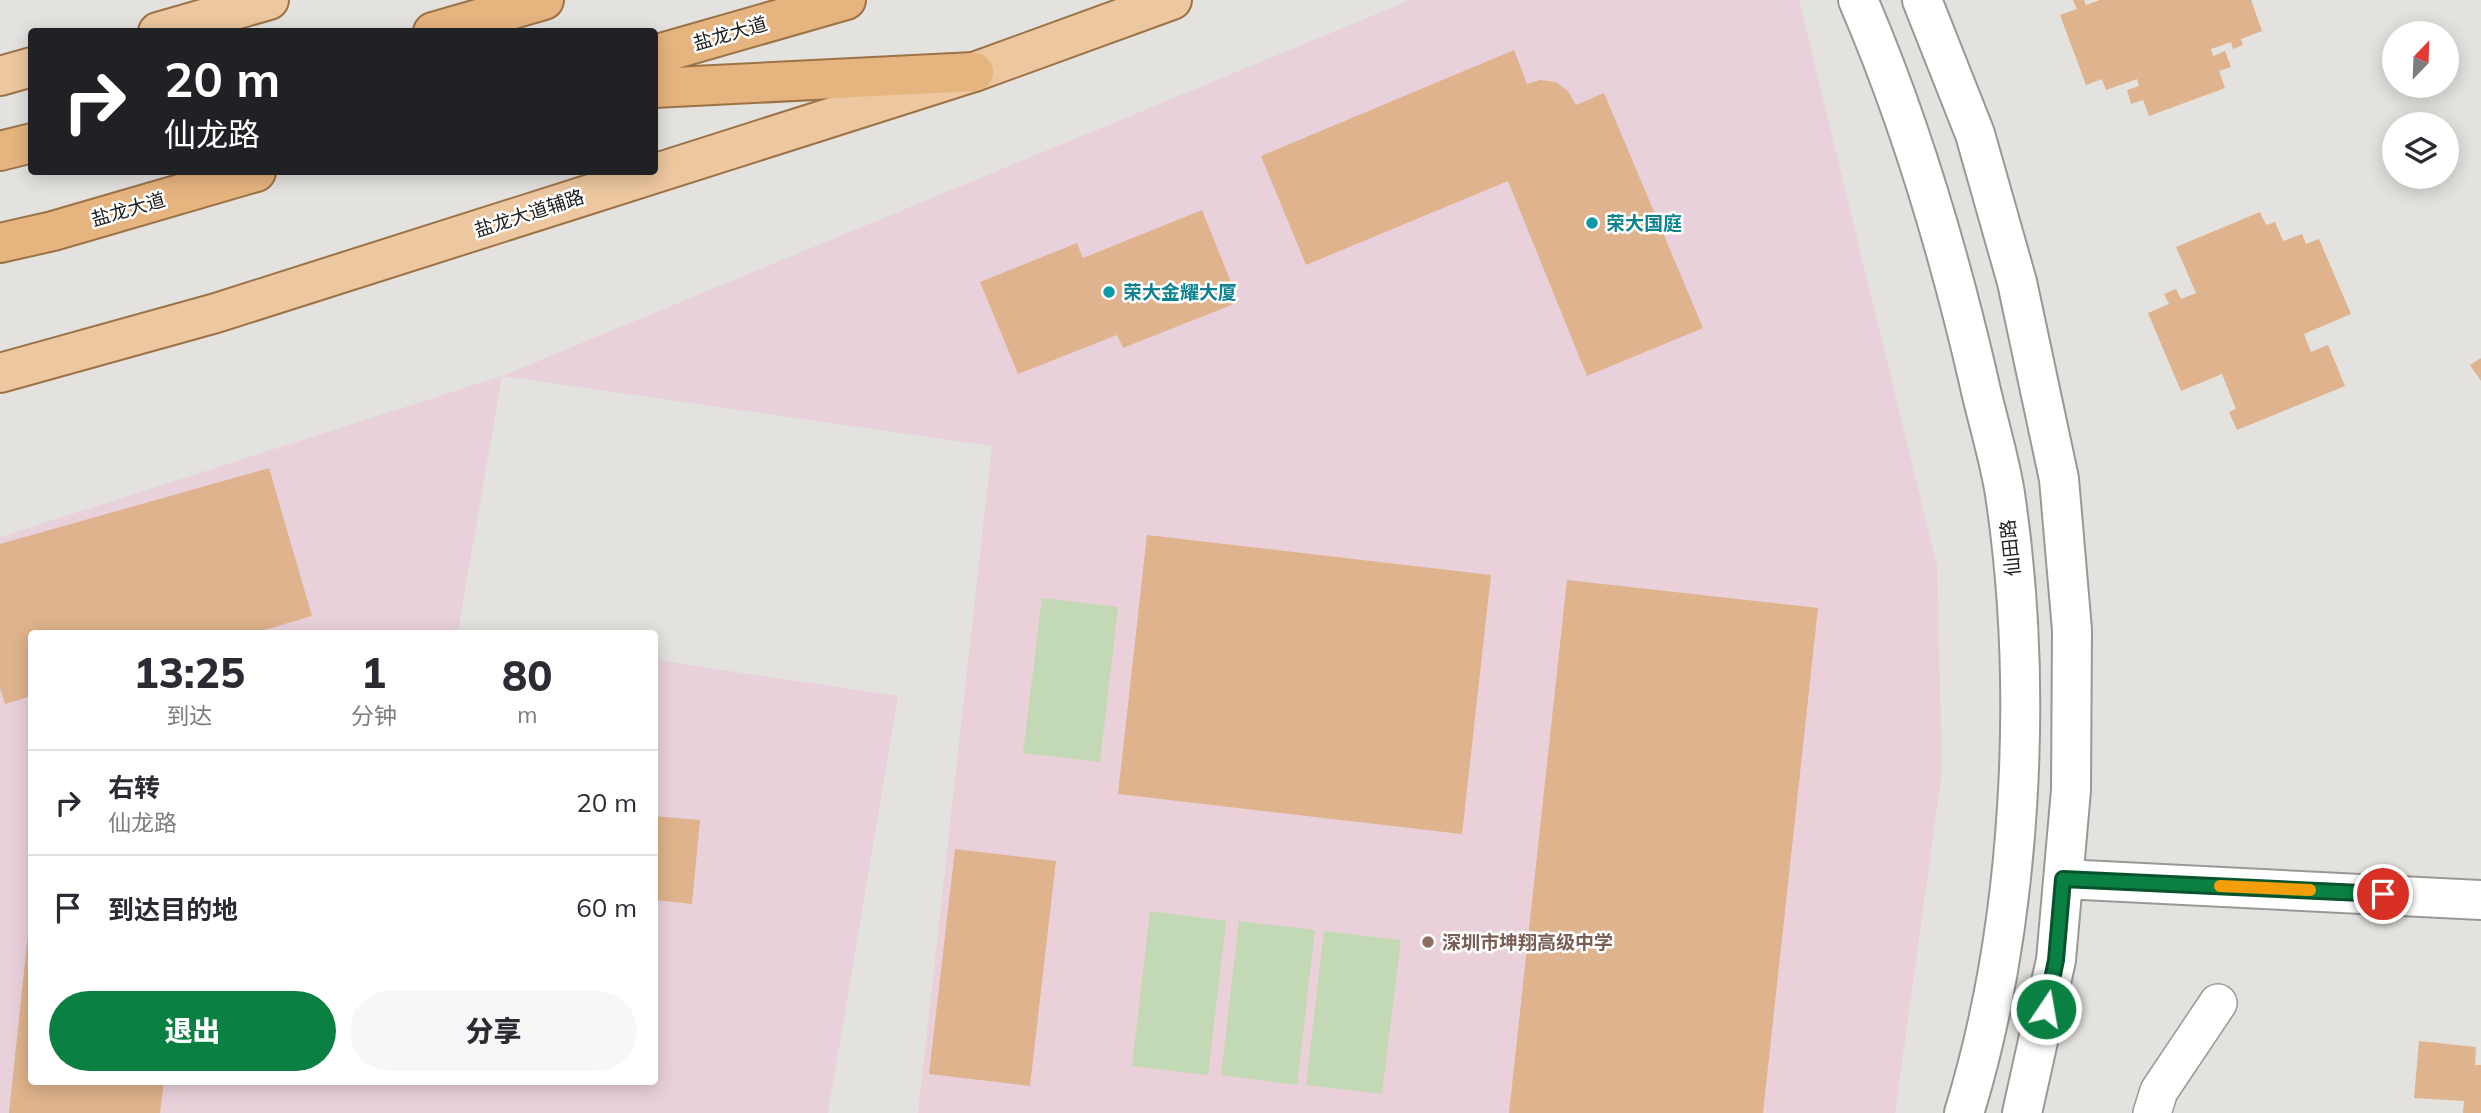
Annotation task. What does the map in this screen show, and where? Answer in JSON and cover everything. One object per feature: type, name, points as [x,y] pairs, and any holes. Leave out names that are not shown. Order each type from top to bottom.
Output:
[{"type":"highway","points":[[447,28],[502,0]]},
{"type":"highway","points":[[447,28],[544,0]]},
{"type":"highway","name":"盐龙大道","points":[[658,54],[846,0]]},
{"type":"highway","points":[[658,88],[974,72]]},
{"type":"highway","points":[[0,151],[28,144]]},
{"type":"highway","name":"盐龙大道","points":[[0,243],[53,231],[246,175]]},
{"type":"main road","points":[[172,28],[269,0]]},
{"type":"main road","name":"盐龙大道辅路","points":[[658,172],[974,72],[1172,0]]},
{"type":"main road","points":[[0,76],[28,68]]},
{"type":"main road","name":"盐龙大道辅路","points":[[0,373],[216,313],[650,175]]},
{"type":"street","name":"仙田路","points":[[1858,0],[1913,142],[1961,304],[2004,492],[2018,624],[2017,796],[2001,950],[1964,1113]]},
{"type":"street","points":[[1922,0],[1975,134],[2017,282],[2059,480],[2072,630],[2071,790],[2056,960],[2022,1113]]},
{"type":"street","points":[[2063,879],[2481,900]]},
{"type":"street","points":[[2152,1113],[2159,1091],[2218,1003]]},
{"type":"shaded area","points":[[1410,0],[1799,0],[1937,566],[992,446],[502,376]]},
{"type":"shaded area","points":[[502,376],[458,630],[28,630],[28,1085],[658,1085],[658,660],[898,696],[828,1113],[0,1113],[0,537]]},
{"type":"shaded area","name":"深圳市坤翔高级中学","points":[[992,446],[1937,566],[1942,771],[1895,1113],[918,1113]]},
{"type":"green space","points":[[1042,598],[1118,607],[1100,762],[1023,753]]},
{"type":"green space","points":[[1150,911],[1226,921],[1208,1075],[1132,1066]]},
{"type":"green space","points":[[1239,921],[1315,930],[1297,1085],[1221,1075]]},
{"type":"green space","points":[[1324,931],[1401,940],[1382,1094],[1306,1085]]},
{"type":"building","points":[[2073,0],[2084,0],[2086,5],[2100,0],[2251,0],[2262,31],[2241,39],[2243,45],[2233,49],[2231,42],[2211,49],[2213,56],[2225,51],[2231,67],[2219,71],[2225,88],[2149,116],[2143,100],[2131,104],[2127,90],[2139,86],[2137,79],[2106,90],[2102,79],[2086,85],[2060,15],[2077,9]]},
{"type":"building","name":"荣大国庭","points":[[1514,50],[1527,84],[1540,80],[1556,82],[1568,91],[1576,105],[1604,93],[1703,328],[1587,376],[1508,181],[1306,265],[1261,156]]},
{"type":"building","name":"荣大金耀大厦","points":[[1202,210],[1239,302],[1123,348],[1117,335],[1018,374],[980,282],[1077,243],[1083,258]]},
{"type":"building","points":[[2260,212],[2266,225],[2275,222],[2283,241],[2302,234],[2306,244],[2319,239],[2351,314],[2304,334],[2311,352],[2328,345],[2345,386],[2237,430],[2229,412],[2236,409],[2222,374],[2181,391],[2148,313],[2169,304],[2164,294],[2176,289],[2181,299],[2196,293],[2176,247]]},
{"type":"building","points":[[2481,358],[2481,381],[2470,365]]},
{"type":"building","points":[[269,468],[312,616],[265,630],[28,630],[28,697],[5,704],[0,688],[0,544]]},
{"type":"building","points":[[1147,535],[1491,575],[1462,834],[1118,794]]},
{"type":"building","points":[[1567,580],[1818,608],[1763,1113],[1509,1113]]},
{"type":"building","points":[[658,816],[700,820],[692,904],[658,900]]},
{"type":"building","points":[[955,849],[1056,861],[1030,1086],[929,1074]]},
{"type":"building","points":[[28,934],[28,1085],[164,1085],[160,1113],[9,1113]]},
{"type":"building","points":[[2419,1041],[2476,1047],[2475,1065],[2481,1065],[2481,1113],[2463,1113],[2464,1101],[2414,1098]]},
{"type":"slow traffic","points":[[2220,886],[2310,890]]},
{"type":"place","name":"荣大国庭","points":[[1592,223]]},
{"type":"place","name":"荣大金耀大厦","points":[[1109,292]]},
{"type":"place","name":"深圳市坤翔高级中学","points":[[1428,942]]},
{"type":"route","points":[[2046,1009],[2056,960],[2063,879],[2383,894]]}]
